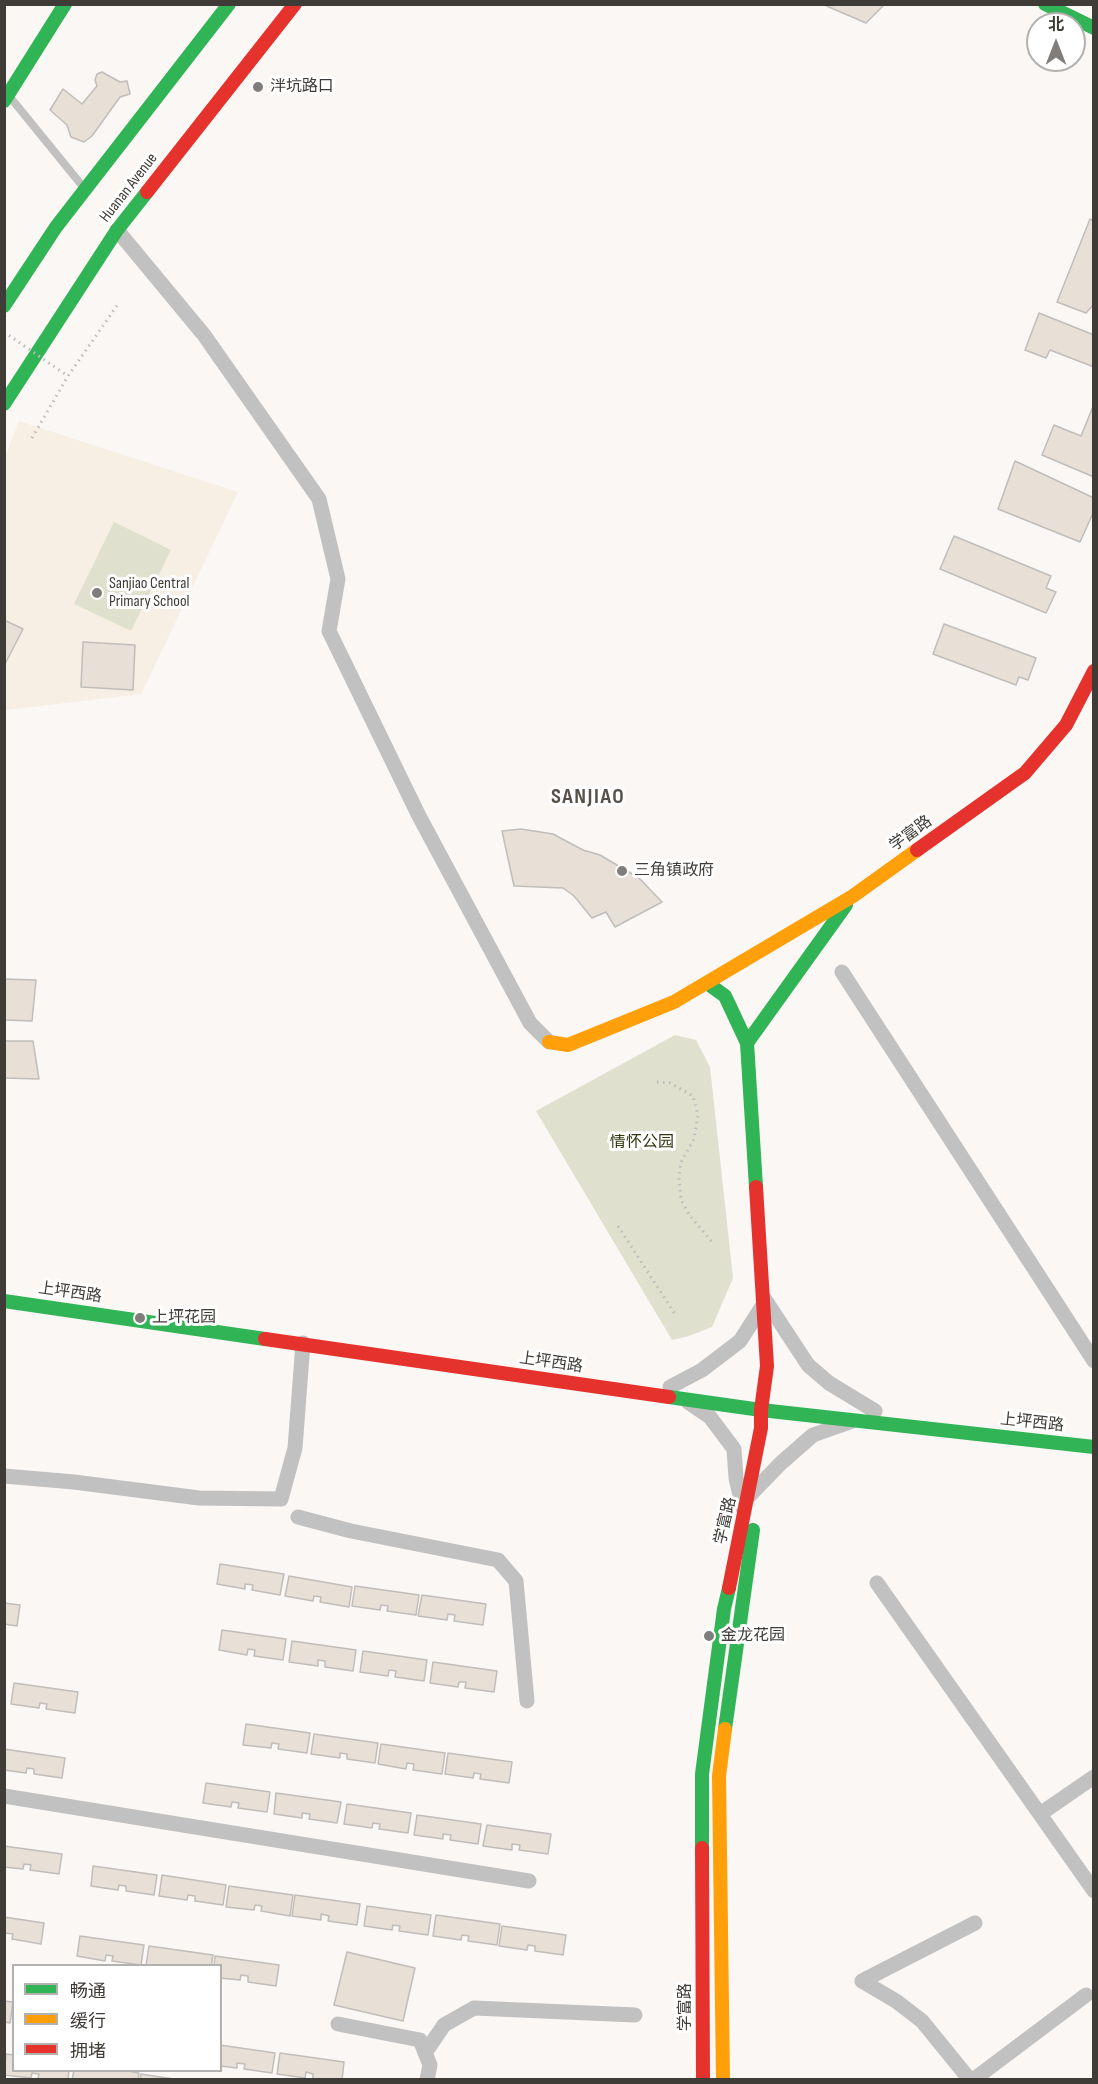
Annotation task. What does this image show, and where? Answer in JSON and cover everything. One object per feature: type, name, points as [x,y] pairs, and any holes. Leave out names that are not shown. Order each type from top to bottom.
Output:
[{"type":"street","points":[[4,101],[65,4]]},
{"type":"street","name":"Huanan Avenue","points":[[4,306],[56,227],[229,4]]},
{"type":"street","name":"Huanan Avenue","points":[[4,404],[117,230],[295,4]]},
{"type":"street","points":[[1045,4],[1094,28]]},
{"type":"street","points":[[117,230],[204,335],[320,499],[338,579],[329,631],[419,816],[530,1023],[549,1042]]},
{"type":"street","name":"学富路","points":[[549,1042],[567,1045],[674,1002],[853,896],[1025,773],[1065,725],[1094,671]]},
{"type":"street","points":[[747,1043],[853,896]]},
{"type":"street","points":[[842,972],[1094,1361]]},
{"type":"street","name":"学富路","points":[[707,983],[725,996],[747,1043],[767,1366],[767,1406],[719,1776],[723,2079]]},
{"type":"street","name":"上坪西路","points":[[4,1290],[670,1387],[856,1420],[1094,1447]]},
{"type":"street","name":"上坪西路","points":[[4,1300],[683,1399],[875,1411],[1047,1428]]},
{"type":"street","points":[[670,1387],[702,1370],[740,1341],[763,1300],[808,1365],[829,1383],[875,1411]]},
{"type":"street","points":[[4,1476],[74,1482],[199,1498],[280,1499],[296,1448],[303,1343]]},
{"type":"street","points":[[683,1399],[710,1417],[734,1449],[736,1478],[746,1504],[781,1463],[813,1435],[856,1420]]},
{"type":"street","name":"学富路","points":[[703,2079],[702,1774],[724,1610],[760,1428],[767,1406]]},
{"type":"street","points":[[298,1517],[351,1531],[498,1560],[516,1581],[527,1701]]},
{"type":"street","points":[[878,1583],[1094,1891]]},
{"type":"street","points":[[1040,1814],[1094,1777]]},
{"type":"street","points":[[4,1796],[529,1881]]},
{"type":"street","points":[[975,1923],[862,1981],[922,2020],[971,2079],[1086,1995]]},
{"type":"street","points":[[424,2053],[444,2025],[474,2008],[635,2014]]},
{"type":"street","points":[[338,2024],[420,2040],[430,2065],[427,2079]]},
{"type":"lane","points":[[4,90],[85,189]]},
{"type":"path","points":[[32,438],[68,376],[118,304]]},
{"type":"path","points":[[4,332],[68,376]]},
{"type":"path","points":[[657,1082],[670,1083],[693,1096],[698,1115],[694,1139],[681,1162],[679,1178],[681,1200],[690,1216],[713,1243]]},
{"type":"path","points":[[618,1226],[675,1314]]},
{"type":"shaded area","name":"Sanjiao Central Primary School","points":[[19,421],[238,492],[141,694],[5,710],[5,457]]},
{"type":"green space","points":[[114,522],[171,550],[131,631],[74,604]]},
{"type":"green space","name":"情怀公园","points":[[675,1035],[696,1040],[710,1067],[733,1278],[712,1327],[672,1340],[536,1111]]},
{"type":"building","points":[[822,4],[885,4],[866,23]]},
{"type":"building","points":[[102,72],[120,82],[127,81],[130,94],[120,97],[92,136],[84,142],[71,137],[67,125],[50,110],[63,89],[82,104],[97,86],[95,80],[97,74]]},
{"type":"building","points":[[1090,219],[1094,221],[1094,304],[1086,313],[1057,302]]},
{"type":"building","points":[[1039,313],[1094,335],[1094,367],[1050,350],[1046,358],[1025,350]]},
{"type":"building","points":[[1094,404],[1094,477],[1042,455],[1054,425],[1081,436]]},
{"type":"building","points":[[1015,461],[1094,498],[1094,511],[1080,542],[998,509]]},
{"type":"building","points":[[954,536],[1051,576],[1046,588],[1056,592],[1046,613],[940,569]]},
{"type":"building","points":[[4,620],[23,629],[4,666]]},
{"type":"building","points":[[944,624],[1036,658],[1028,680],[1019,677],[1016,685],[933,654]]},
{"type":"building","points":[[83,642],[135,645],[133,690],[81,687]]},
{"type":"building","points":[[521,829],[553,834],[583,850],[600,855],[639,878],[662,902],[615,927],[606,912],[592,918],[574,896],[563,888],[514,886],[502,831]]},
{"type":"building","points":[[4,979],[36,980],[32,1021],[4,1020]]},
{"type":"building","points":[[4,1041],[33,1041],[39,1079],[4,1078]]},
{"type":"building","points":[[220,1564],[284,1574],[280,1595],[252,1590],[253,1585],[245,1584],[245,1589],[217,1584]]},
{"type":"building","points":[[289,1576],[352,1587],[349,1607],[320,1602],[321,1597],[314,1596],[313,1601],[285,1596]]},
{"type":"building","points":[[355,1586],[419,1595],[416,1615],[387,1611],[388,1606],[381,1605],[380,1610],[352,1606]]},
{"type":"building","points":[[422,1595],[486,1604],[483,1625],[454,1621],[455,1615],[448,1614],[447,1620],[418,1616]]},
{"type":"building","points":[[4,1603],[20,1605],[17,1626],[4,1624]]},
{"type":"building","points":[[222,1630],[286,1639],[283,1660],[254,1656],[255,1650],[248,1649],[247,1655],[219,1650]]},
{"type":"building","points":[[292,1641],[356,1650],[353,1671],[325,1667],[325,1661],[318,1660],[318,1666],[289,1662]]},
{"type":"building","points":[[363,1651],[427,1660],[424,1681],[395,1677],[396,1671],[389,1670],[388,1676],[360,1672]]},
{"type":"building","points":[[433,1662],[497,1671],[494,1692],[465,1688],[466,1682],[459,1682],[458,1687],[430,1683]]},
{"type":"building","points":[[14,1683],[78,1692],[75,1713],[46,1709],[47,1704],[40,1703],[39,1708],[11,1704]]},
{"type":"building","points":[[246,1724],[310,1733],[307,1753],[278,1749],[279,1744],[272,1743],[271,1748],[243,1745]]},
{"type":"building","points":[[314,1734],[378,1743],[375,1763],[347,1759],[347,1754],[340,1753],[340,1758],[311,1754]]},
{"type":"building","points":[[381,1744],[445,1753],[442,1774],[413,1770],[414,1764],[407,1763],[406,1769],[378,1764]]},
{"type":"building","points":[[4,1749],[65,1758],[62,1778],[34,1774],[34,1769],[27,1768],[26,1773],[4,1770]]},
{"type":"building","points":[[448,1753],[512,1762],[509,1783],[480,1779],[481,1774],[474,1773],[473,1778],[445,1774]]},
{"type":"building","points":[[206,1783],[270,1792],[267,1812],[238,1808],[239,1803],[232,1802],[231,1807],[203,1803]]},
{"type":"building","points":[[276,1793],[341,1802],[337,1823],[309,1819],[310,1814],[302,1813],[302,1818],[274,1814]]},
{"type":"building","points":[[347,1804],[411,1813],[408,1833],[379,1829],[380,1824],[373,1823],[372,1828],[344,1824]]},
{"type":"building","points":[[417,1815],[481,1824],[478,1844],[450,1840],[451,1835],[443,1834],[443,1839],[414,1835]]},
{"type":"building","points":[[487,1825],[551,1834],[548,1854],[519,1850],[520,1845],[512,1844],[512,1850],[483,1846]]},
{"type":"building","points":[[4,1846],[62,1854],[59,1874],[30,1870],[31,1865],[24,1864],[23,1869],[4,1867]]},
{"type":"building","points":[[93,1866],[157,1875],[154,1895],[126,1891],[126,1886],[119,1885],[118,1890],[91,1886]]},
{"type":"building","points":[[162,1875],[226,1885],[223,1905],[195,1901],[195,1896],[188,1895],[187,1900],[159,1896]]},
{"type":"building","points":[[229,1886],[293,1895],[290,1916],[261,1911],[262,1906],[255,1905],[254,1910],[226,1907]]},
{"type":"building","points":[[295,1895],[360,1904],[357,1925],[328,1921],[329,1916],[321,1914],[321,1920],[292,1916]]},
{"type":"building","points":[[367,1906],[431,1915],[428,1935],[399,1931],[400,1926],[393,1925],[392,1930],[364,1926]]},
{"type":"building","points":[[436,1915],[500,1924],[497,1945],[468,1941],[469,1936],[462,1935],[461,1940],[433,1936]]},
{"type":"building","points":[[4,1917],[44,1923],[41,1944],[12,1939],[13,1934],[5,1933],[4,1939]]},
{"type":"building","points":[[502,1926],[566,1935],[563,1955],[535,1951],[535,1946],[528,1945],[527,1950],[499,1946]]},
{"type":"building","points":[[80,1936],[144,1945],[141,1964],[112,1961],[113,1956],[106,1955],[105,1961],[77,1956]]},
{"type":"building","points":[[149,1946],[213,1955],[211,1964],[146,1964]]},
{"type":"building","points":[[347,1952],[415,1968],[403,2021],[334,2005]]},
{"type":"building","points":[[215,1956],[279,1965],[276,1986],[248,1982],[248,1976],[241,1975],[240,1980],[222,1978],[222,1964],[214,1964]]},
{"type":"building","points":[[4,2001],[12,2002],[10,2023],[4,2022]]},
{"type":"building","points":[[222,2045],[275,2053],[272,2073],[244,2069],[245,2064],[237,2063],[237,2068],[222,2066]]},
{"type":"building","points":[[280,2053],[344,2062],[342,2080],[313,2079],[313,2074],[306,2072],[305,2078],[277,2074]]},
{"type":"building","points":[[6,2054],[12,2055],[12,2072],[69,2072],[68,2080],[38,2079],[39,2074],[32,2073],[31,2078],[4,2075]]},
{"type":"building","points":[[74,2072],[139,2073],[138,2080],[72,2080]]},
{"type":"building","points":[[141,2074],[180,2080],[140,2080]]},
{"type":"traffic: fast","points":[[4,101],[65,4]]},
{"type":"traffic: fast","points":[[4,306],[56,227],[229,4]]},
{"type":"traffic: fast","points":[[1045,4],[1094,28]]},
{"type":"traffic: fast","points":[[4,404],[117,230],[147,192]]},
{"type":"traffic: fast","points":[[747,1043],[846,905]]},
{"type":"traffic: fast","points":[[707,983],[725,996],[747,1043],[756,1187]]},
{"type":"traffic: fast","points":[[4,1301],[265,1339]]},
{"type":"traffic: fast","points":[[669,1397],[761,1410],[1094,1447]]},
{"type":"traffic: fast","points":[[725,1729],[753,1530]]},
{"type":"traffic: fast","points":[[702,1848],[702,1774],[724,1609],[729,1588]]},
{"type":"traffic: slow","points":[[549,1042],[568,1045],[674,1002],[853,896],[917,850]]},
{"type":"traffic: slow","points":[[723,2080],[719,1776],[725,1729]]},
{"type":"traffic: jam","points":[[147,192],[295,4]]},
{"type":"traffic: jam","points":[[917,850],[1025,773],[1066,725],[1094,671]]},
{"type":"traffic: jam","points":[[729,1588],[761,1428],[767,1366],[756,1187]]},
{"type":"traffic: jam","points":[[265,1339],[669,1397]]},
{"type":"traffic: jam","points":[[702,1848],[703,2080]]},
{"type":"place","name":"泮坑路口","points":[[258,87]]},
{"type":"place","name":"Sanjiao Central Primary School","points":[[97,593]]},
{"type":"place","name":"三角镇政府","points":[[622,871]]},
{"type":"place","name":"上坪花园","points":[[140,1318]]},
{"type":"place","name":"金龙花园","points":[[709,1636]]},
{"type":"district","name":"SANJIAO","points":[[588,797]]}]
